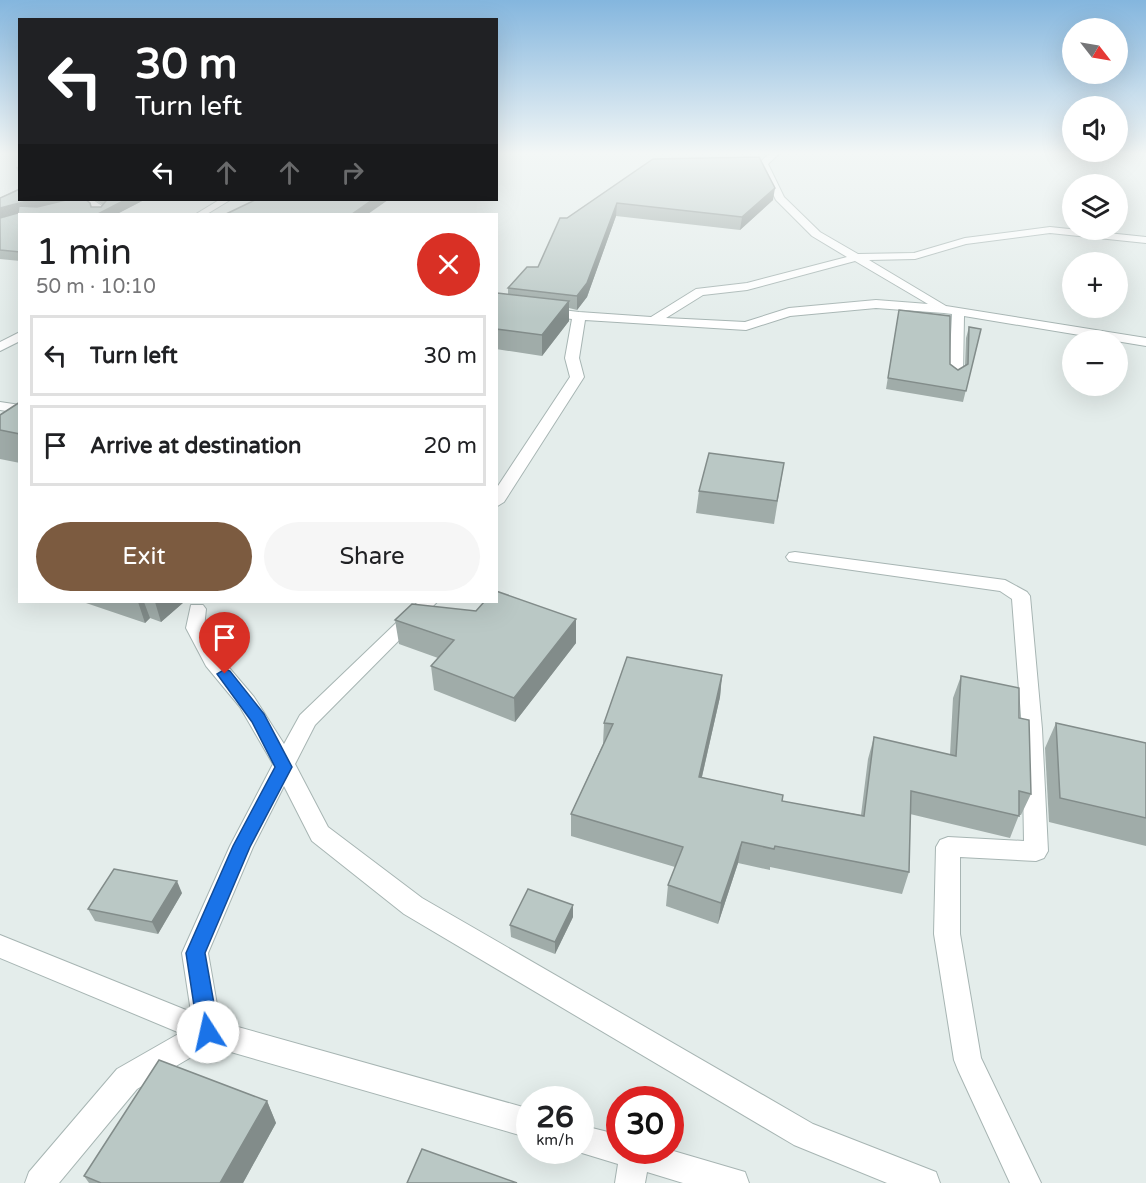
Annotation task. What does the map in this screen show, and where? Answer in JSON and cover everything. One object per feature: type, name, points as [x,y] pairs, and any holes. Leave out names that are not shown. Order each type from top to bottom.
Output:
[{"type":"street","points":[[791,209],[816,234],[951,310]]},
{"type":"street","points":[[652,321],[700,292],[747,286],[859,257],[915,256],[965,241],[1050,230],[1146,240]]},
{"type":"street","points":[[498,306],[579,316],[746,326],[789,312],[876,304],[951,310],[1146,342]]},
{"type":"street","points":[[951,310],[956,375]]},
{"type":"street","points":[[498,499],[577,377],[572,358],[579,316]]},
{"type":"street","points":[[0,347],[18,337]]},
{"type":"street","points":[[0,406],[18,409]]},
{"type":"street","points":[[795,557],[1005,586],[1021,596],[1032,729],[1036,851],[948,846],[947,934],[968,1060],[1026,1183]]},
{"type":"street","points":[[208,1032],[195,953],[242,846],[307,720],[427,603]]},
{"type":"street","points":[[197,609],[195,628],[213,661],[247,702],[269,735],[320,834],[412,906],[804,1136],[925,1183]]},
{"type":"street","points":[[0,946],[208,1032],[516,1120]]},
{"type":"street","points":[[40,1183],[127,1079],[208,1032]]},
{"type":"street","points":[[645,1164],[734,1183]]},
{"type":"building","points":[[19,209],[107,209],[100,213],[18,213]]},
{"type":"building","points":[[236,209],[359,209],[353,213],[228,213]]},
{"type":"building","points":[[580,209],[615,209],[587,283],[577,296],[508,288],[527,267],[538,267],[560,218],[567,218]]},
{"type":"building","points":[[672,209],[751,209],[742,217]]},
{"type":"building","points":[[18,213],[18,252],[0,250],[0,218]]},
{"type":"building","points":[[498,293],[569,301],[542,335],[498,329]]},
{"type":"building","points":[[899,310],[950,316],[950,364],[958,370],[968,364],[969,327],[981,329],[966,391],[888,378]]},
{"type":"building","points":[[18,403],[18,434],[0,430],[0,415]]},
{"type":"building","points":[[709,453],[784,463],[777,501],[699,491]]},
{"type":"building","points":[[498,592],[576,619],[514,698],[431,666],[454,640],[395,620],[412,604],[476,611],[483,603],[498,603]]},
{"type":"building","points":[[627,657],[722,675],[699,777],[783,795],[782,801],[864,816],[874,737],[956,756],[961,676],[1019,688],[1019,718],[1029,720],[1031,794],[1019,791],[1019,816],[911,791],[909,872],[775,846],[774,849],[742,842],[721,903],[668,885],[683,847],[571,814],[613,724],[604,723]]},
{"type":"building","points":[[1056,723],[1146,743],[1146,818],[1060,798]]},
{"type":"building","points":[[114,869],[177,881],[152,922],[88,909]]},
{"type":"building","points":[[528,889],[573,905],[555,942],[510,925]]},
{"type":"building","points":[[159,1060],[267,1101],[220,1183],[101,1183],[84,1176]]},
{"type":"building","points":[[422,1149],[517,1183],[407,1183]]},
{"type":"route","points":[[208,1032],[195,953],[242,846],[284,767],[269,735],[225,674]]}]
